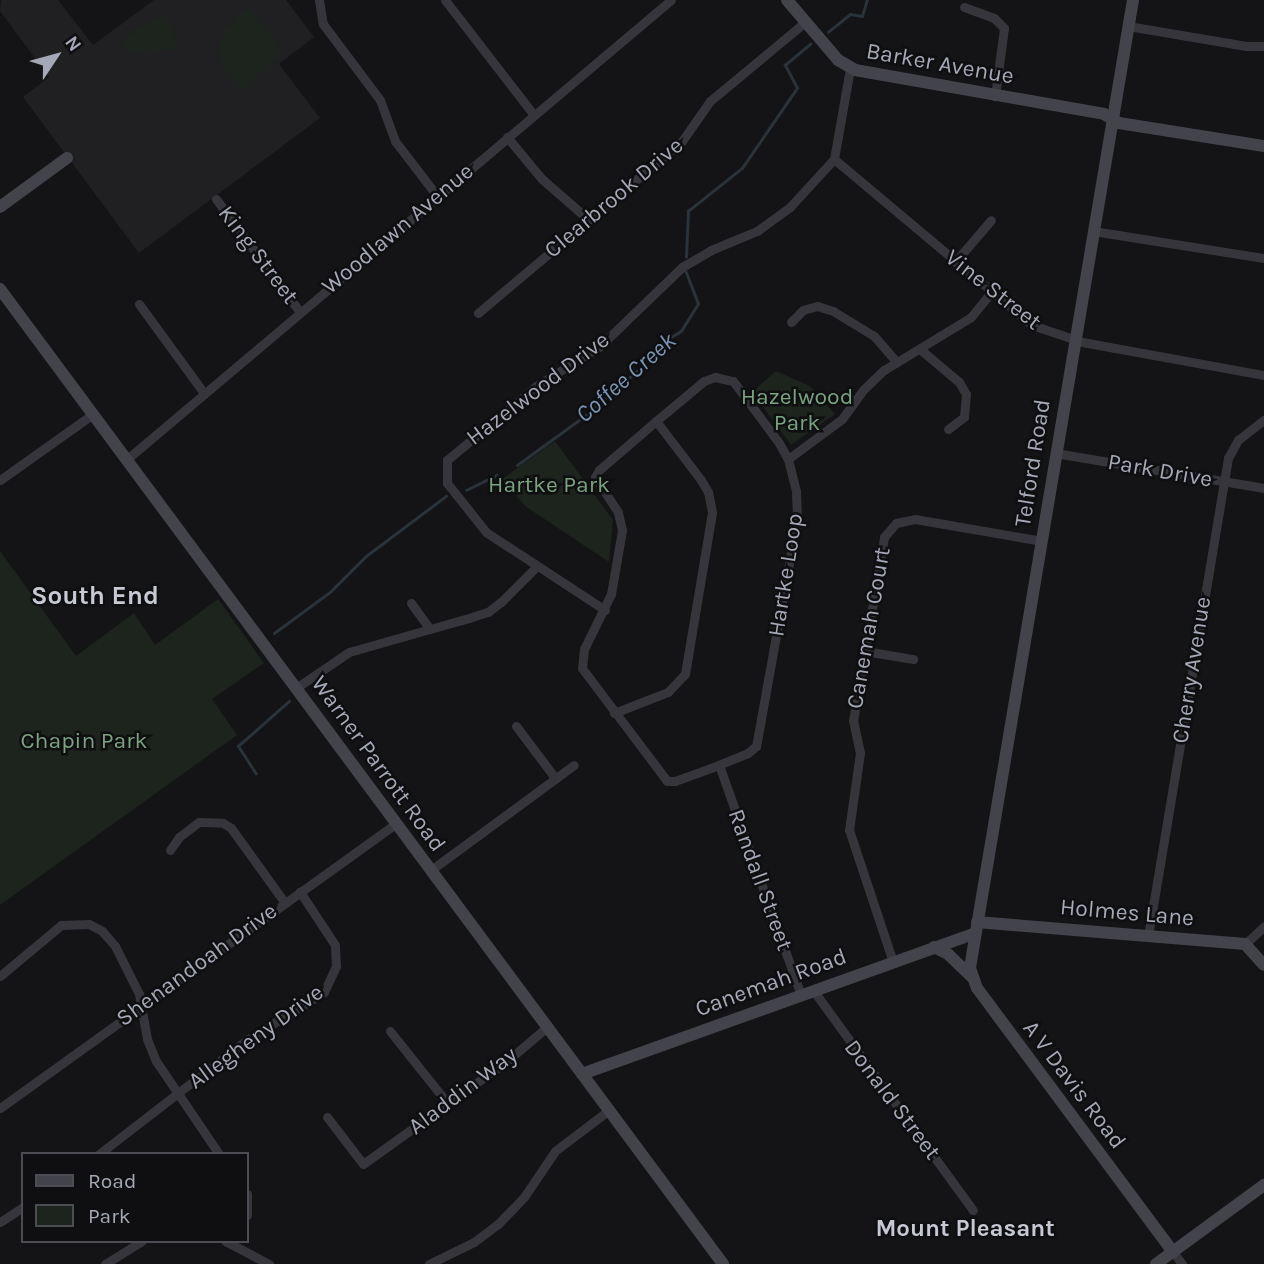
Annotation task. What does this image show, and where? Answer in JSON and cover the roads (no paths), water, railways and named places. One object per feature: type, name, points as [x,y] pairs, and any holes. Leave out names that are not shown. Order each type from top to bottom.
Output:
[{"type":"street","points":[[319,0],[323,24],[380,100],[395,141],[437,196]]},
{"type":"street","points":[[445,0],[534,115]]},
{"type":"street","name":"Woodlawn Avenue","points":[[127,460],[671,0]]},
{"type":"street","name":"Barker Avenue","points":[[787,0],[838,60],[850,68],[1104,114],[1119,123],[1264,146]]},
{"type":"street","name":"Telford Road","points":[[976,928],[1133,0]]},
{"type":"street","points":[[964,7],[994,18],[1004,28],[995,96]]},
{"type":"street","name":"Clearbrook Drive","points":[[478,313],[682,141],[715,97],[806,22]]},
{"type":"street","points":[[1128,26],[1246,46],[1264,46]]},
{"type":"street","points":[[834,159],[850,68]]},
{"type":"street","points":[[507,138],[542,179],[589,220]]},
{"type":"street","points":[[0,206],[67,158]]},
{"type":"street","name":"Vine Street","points":[[834,159],[1032,325],[1074,339],[1264,374]]},
{"type":"street","name":"Hazelwood Drive","points":[[605,610],[499,542],[472,516],[447,483],[447,460],[536,386],[600,347],[682,267],[778,218],[834,159]]},
{"type":"street","name":"King Street","points":[[216,199],[300,312]]},
{"type":"street","points":[[956,262],[991,220]]},
{"type":"street","points":[[1093,231],[1264,258]]},
{"type":"street","name":"Warner Parrott Road","points":[[0,289],[723,1264]]},
{"type":"street","points":[[788,459],[842,419],[871,382],[897,362],[971,317],[991,292]]},
{"type":"street","points":[[139,304],[204,393]]},
{"type":"street","points":[[792,322],[803,310],[817,306],[833,311],[874,337],[897,362]]},
{"type":"street","points":[[921,349],[959,382],[966,394],[964,416],[947,429]]},
{"type":"street","name":"Hartke Loop","points":[[725,377],[736,384],[788,459],[796,491],[797,519],[760,737],[753,751],[675,781],[667,781],[614,713],[581,663],[584,649],[605,610],[615,580],[622,530],[618,512],[596,477],[599,470],[656,421],[704,382],[725,377]]},
{"type":"street","points":[[0,480],[93,414]]},
{"type":"street","name":"Cherry Avenue","points":[[1148,936],[1231,449],[1264,420]]},
{"type":"street","points":[[614,713],[668,692],[685,674],[712,512],[708,492],[656,421]]},
{"type":"street","name":"Park Drive","points":[[1055,453],[1264,488]]},
{"type":"street","name":"Canemah Court","points":[[893,962],[849,830],[859,753],[853,721],[884,537],[896,523],[915,519],[1042,541]]},
{"type":"street","points":[[296,688],[349,652],[488,612],[514,591],[536,567]]},
{"type":"street","points":[[411,603],[430,629]]},
{"type":"street","points":[[865,651],[913,659]]},
{"type":"street","points":[[516,726],[555,779]]},
{"type":"street","points":[[431,870],[574,765]]},
{"type":"street","name":"Randall Street","points":[[719,765],[807,993]]},
{"type":"street","points":[[170,850],[179,837],[200,822],[223,823],[231,828],[285,902]]},
{"type":"street","name":"Shenandoah Drive","points":[[0,1108],[142,1003],[396,823]]},
{"type":"street","name":"Allegheny Drive","points":[[102,1152],[248,1039],[317,999],[330,985],[337,966],[335,945],[300,892]]},
{"type":"street","points":[[0,976],[61,925],[89,924],[110,937],[142,1003],[151,1050],[177,1094],[218,1152]]},
{"type":"street","points":[[1264,926],[1245,944],[1264,965]]},
{"type":"street","points":[[971,976],[976,928]]},
{"type":"street","name":"Holmes Lane","points":[[976,928],[1148,936],[1245,944]]},
{"type":"street","name":"Canemah Road","points":[[582,1074],[934,947],[976,928]]},
{"type":"street","name":"A V Davis Road","points":[[934,947],[948,954],[971,976],[1173,1252]]},
{"type":"street","name":"Donald Street","points":[[807,993],[973,1209]]},
{"type":"street","name":"Aladdin Way","points":[[327,1117],[363,1164],[448,1104],[547,1027]]},
{"type":"street","points":[[390,1031],[448,1104]]},
{"type":"street","points":[[429,1264],[474,1242],[498,1224],[524,1197],[555,1151],[609,1110]]},
{"type":"street","points":[[1156,1264],[1264,1185]]},
{"type":"street","points":[[0,1222],[21,1208]]},
{"type":"street","points":[[105,1264],[139,1243]]},
{"type":"street","points":[[232,1243],[269,1264]]},
{"type":"street","points":[[1173,1252],[1182,1264]]},
{"type":"waterway","name":"Coffee Creek","points":[[828,32],[850,14],[862,16],[867,0]]},
{"type":"waterway","name":"Coffee Creek","points":[[686,257],[688,211],[742,168],[797,88],[785,65],[810,44]]},
{"type":"waterway","name":"Coffee Creek","points":[[517,465],[586,415],[654,356],[661,343],[681,331],[698,304],[686,272]]},
{"type":"waterway","name":"Coffee Creek","points":[[466,490],[497,475]]},
{"type":"waterway","name":"Coffee Creek","points":[[274,633],[330,592],[366,556],[446,496]]},
{"type":"waterway","name":"Coffee Creek","points":[[256,774],[238,746],[289,701]]},
{"type":"district","name":"South End","points":[[95,596]]},
{"type":"district","name":"Mount Pleasant","points":[[965,1229]]},
{"type":"park label","name":"Hazelwood Park","points":[[797,410]]},
{"type":"park label","name":"Hartke Park","points":[[549,485]]},
{"type":"park label","name":"Chapin Park","points":[[84,741]]}]
